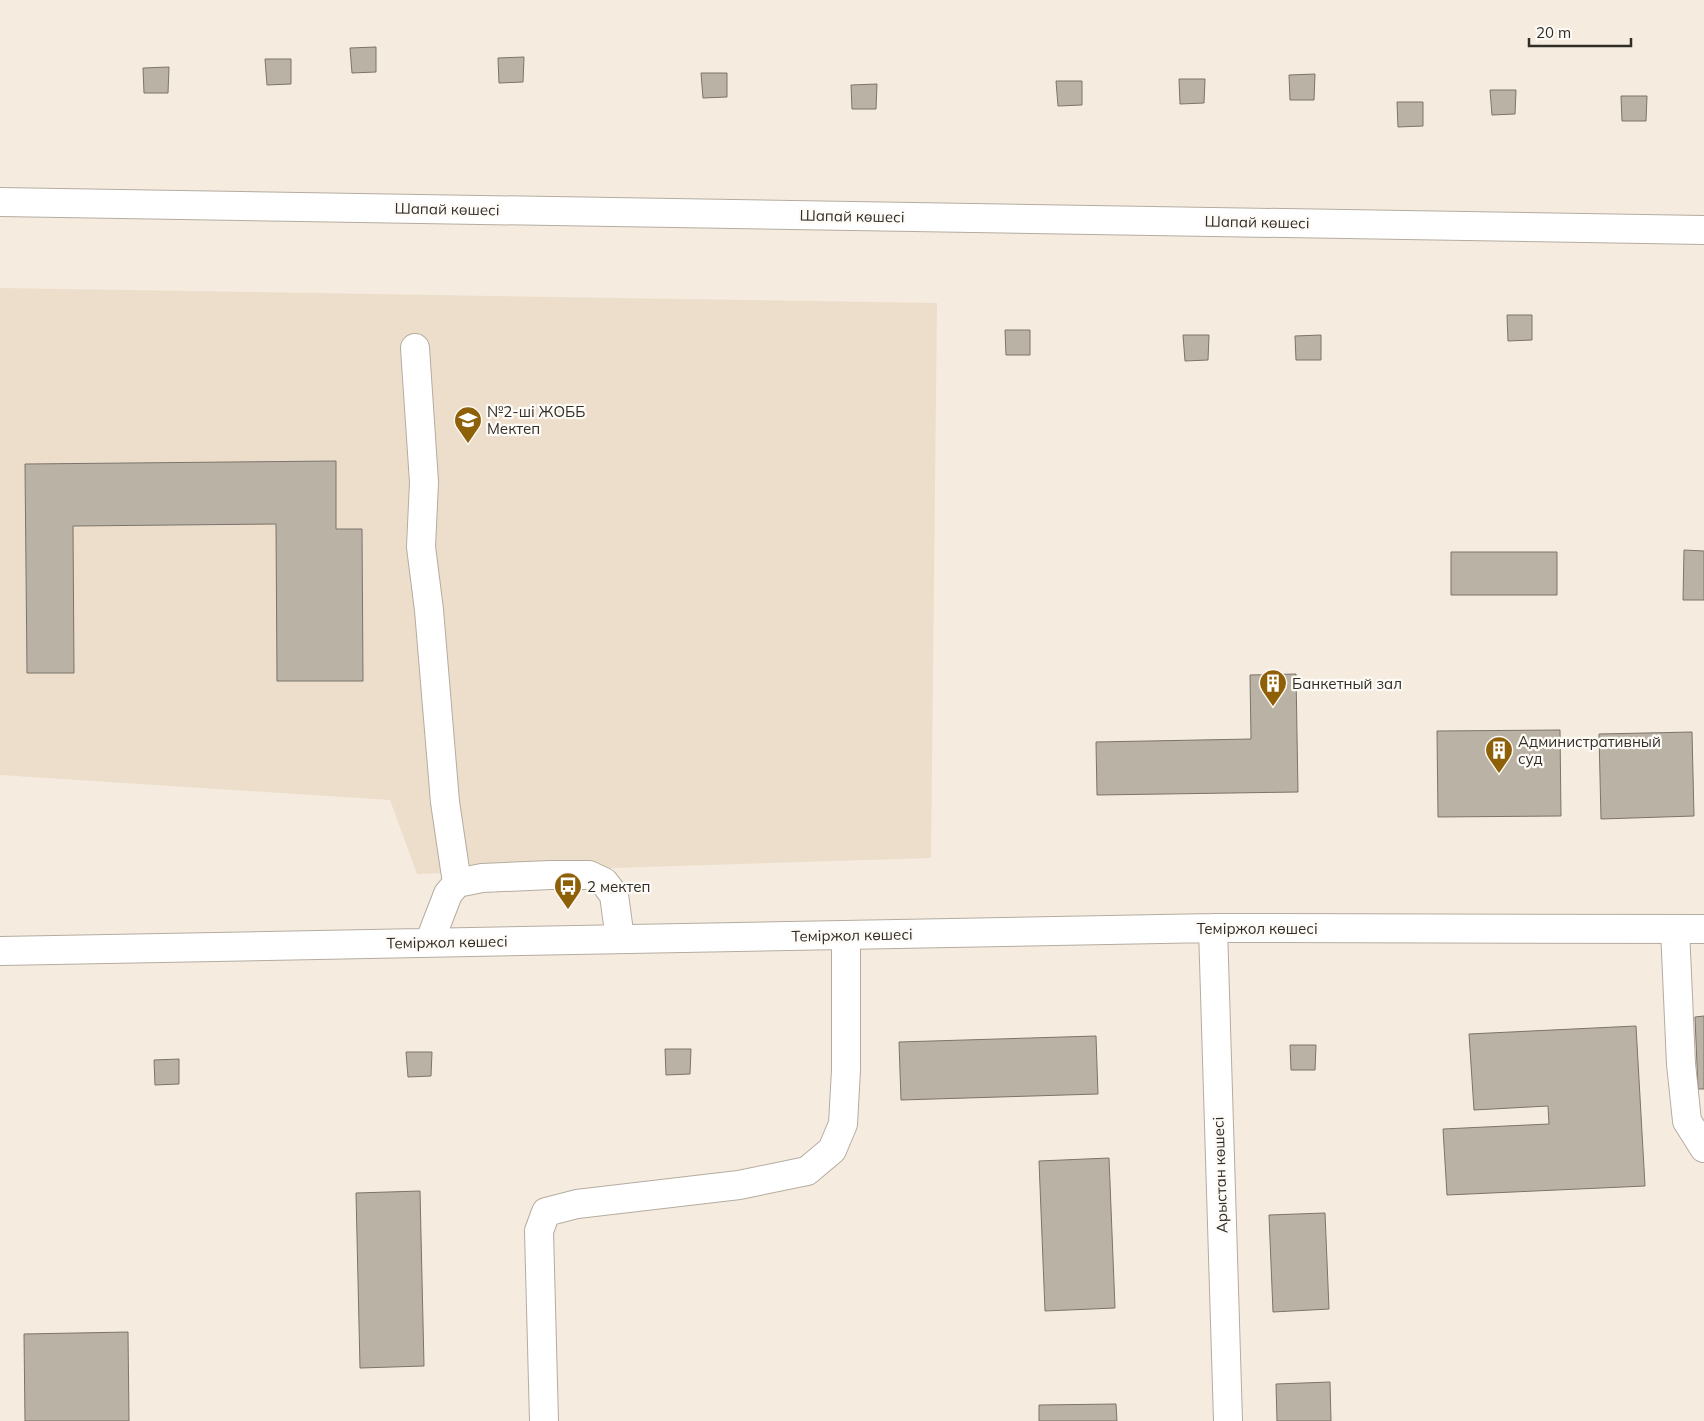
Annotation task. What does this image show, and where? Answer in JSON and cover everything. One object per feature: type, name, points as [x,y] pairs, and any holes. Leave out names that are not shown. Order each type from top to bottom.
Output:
[{"type":"street","name":"Шапай көшесі","points":[[0,202],[1704,230]]},
{"type":"street","points":[[416,348],[424,482],[421,547],[429,610],[445,802],[457,883]]},
{"type":"street","points":[[429,943],[448,894],[457,883],[482,878],[550,875],[589,875],[604,882],[614,896],[620,939]]},
{"type":"street","name":"Теміржол көшесі","points":[[0,951],[1213,928],[1704,929]]},
{"type":"street","name":"Арыстан көшесі","points":[[1213,928],[1228,1421]]},
{"type":"street","points":[[1675,929],[1681,1064],[1687,1120],[1704,1148]]},
{"type":"street","points":[[544,1421],[539,1231],[546,1212],[577,1204],[739,1185],[808,1171],[832,1150],[844,1124],[846,935]]},
{"type":"shaded area","name":"№2-ші ЖОББ Мектеп","points":[[0,288],[937,303],[931,858],[417,874],[390,800],[0,775]]},
{"type":"building","points":[[376,47],[376,72],[352,73],[350,48]]},
{"type":"building","points":[[524,57],[523,82],[499,83],[498,58]]},
{"type":"building","points":[[265,59],[291,59],[291,84],[267,85]]},
{"type":"building","points":[[169,67],[168,93],[144,93],[143,68]]},
{"type":"building","points":[[701,73],[727,73],[727,97],[703,98]]},
{"type":"building","points":[[1315,74],[1314,100],[1290,100],[1289,75]]},
{"type":"building","points":[[1179,79],[1205,79],[1204,103],[1180,104]]},
{"type":"building","points":[[1056,81],[1082,81],[1082,105],[1058,106]]},
{"type":"building","points":[[877,84],[876,109],[852,109],[851,85]]},
{"type":"building","points":[[1490,90],[1516,90],[1515,114],[1492,115]]},
{"type":"building","points":[[1621,96],[1647,96],[1646,121],[1622,121]]},
{"type":"building","points":[[1397,102],[1423,102],[1423,126],[1398,127]]},
{"type":"building","points":[[1507,315],[1532,315],[1532,340],[1508,341]]},
{"type":"building","points":[[1005,330],[1030,330],[1030,355],[1006,355]]},
{"type":"building","points":[[1183,335],[1209,335],[1208,360],[1185,361]]},
{"type":"building","points":[[1321,335],[1321,360],[1296,360],[1295,336]]},
{"type":"building","points":[[336,461],[336,529],[362,529],[363,681],[277,681],[276,524],[73,526],[74,673],[27,673],[25,464]]},
{"type":"building","points":[[1684,550],[1704,551],[1704,600],[1683,600]]},
{"type":"building","points":[[1451,552],[1557,552],[1557,595],[1451,595]]},
{"type":"building","name":"Банкетный зал","points":[[1296,674],[1298,792],[1097,795],[1096,742],[1251,739],[1250,675]]},
{"type":"building","name":"Административный суд","points":[[1560,730],[1561,816],[1438,817],[1437,731]]},
{"type":"building","points":[[1692,732],[1694,816],[1601,819],[1599,734]]},
{"type":"building","points":[[1704,1016],[1704,1089],[1698,1089],[1695,1017]]},
{"type":"building","points":[[1636,1026],[1645,1186],[1447,1195],[1443,1129],[1549,1124],[1548,1106],[1474,1110],[1469,1034]]},
{"type":"building","points":[[1096,1036],[1098,1094],[901,1100],[899,1042]]},
{"type":"building","points":[[1290,1045],[1316,1045],[1315,1070],[1291,1070]]},
{"type":"building","points":[[665,1049],[691,1049],[690,1074],[666,1075]]},
{"type":"building","points":[[406,1052],[432,1052],[431,1076],[408,1077]]},
{"type":"building","points":[[179,1059],[179,1084],[155,1085],[154,1060]]},
{"type":"building","points":[[1109,1158],[1115,1308],[1045,1311],[1039,1161]]},
{"type":"building","points":[[420,1191],[424,1366],[360,1368],[356,1193]]},
{"type":"building","points":[[1325,1213],[1329,1309],[1273,1312],[1269,1215]]},
{"type":"building","points":[[128,1332],[129,1421],[25,1421],[24,1334]]},
{"type":"building","points":[[1330,1382],[1331,1421],[1277,1421],[1276,1384]]},
{"type":"building","points":[[1116,1404],[1117,1421],[1039,1421],[1039,1405]]},
{"type":"place","name":"№2-ші ЖОББ Мектеп","points":[[468,444]]},
{"type":"place","name":"Банкетный зал","points":[[1273,707]]},
{"type":"place","name":"Административный суд","points":[[1499,774]]},
{"type":"place","name":"2 мектеп","points":[[568,910]]}]
